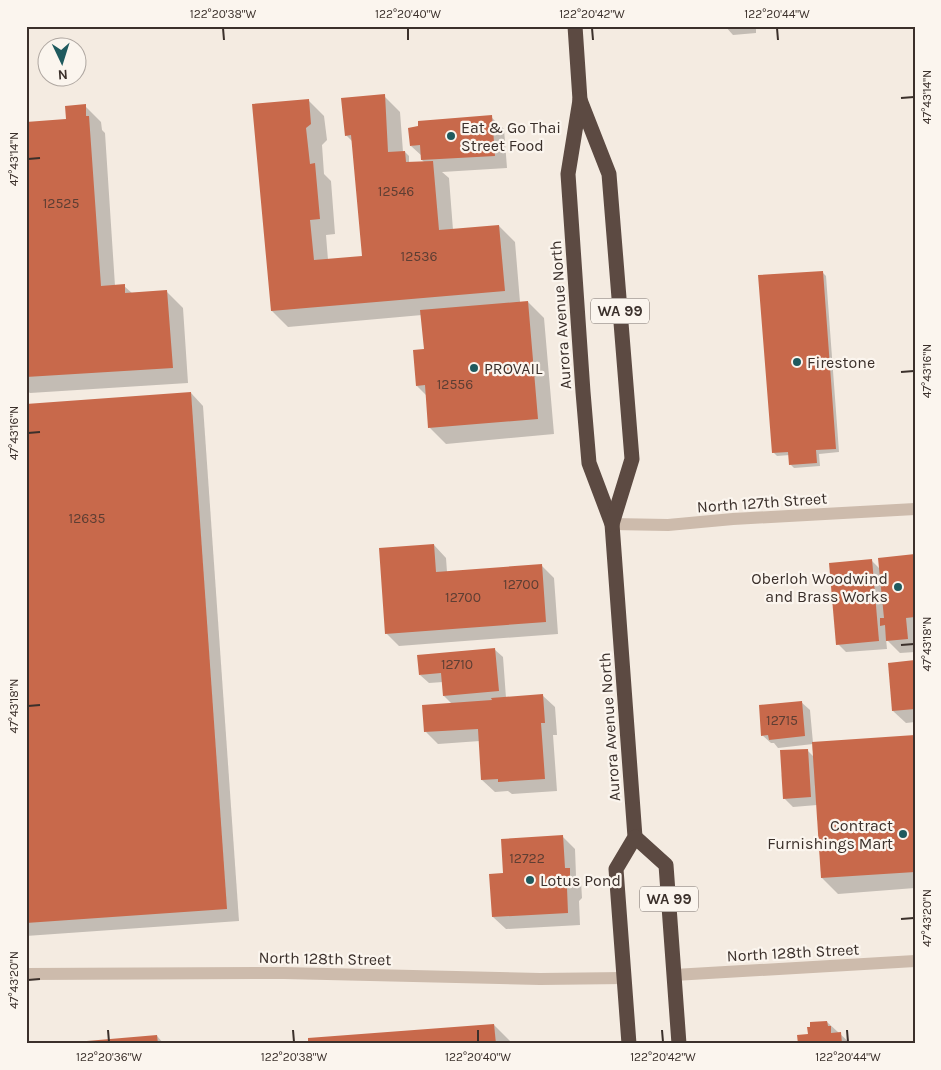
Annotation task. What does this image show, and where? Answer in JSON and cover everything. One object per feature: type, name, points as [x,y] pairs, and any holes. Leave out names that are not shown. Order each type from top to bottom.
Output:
[{"type":"highway","name":"Aurora Avenue North","points":[[575,26],[580,100],[568,174],[587,445],[589,463],[612,524],[634,837]]},
{"type":"highway","name":"Aurora Avenue North","points":[[580,100],[609,174],[632,459],[612,524]]},
{"type":"highway","name":"WA 99","points":[[629,1044],[616,869],[634,837],[666,865],[679,1044]]},
{"type":"street","name":"North 127th Street","points":[[612,524],[668,525],[733,519],[915,509]]},
{"type":"street","name":"North 128th Street","points":[[674,975],[915,961]]},
{"type":"street","name":"North 128th Street","points":[[26,974],[284,973],[540,979],[624,978]]},
{"type":"building","points":[[385,94],[388,152],[405,151],[406,162],[433,161],[439,230],[499,225],[505,291],[271,311],[252,104],[309,99],[311,124],[306,128],[310,164],[315,163],[320,219],[310,220],[314,260],[362,256],[351,135],[345,136],[341,98]]},
{"type":"building","points":[[86,104],[86,116],[89,116],[101,286],[125,284],[125,293],[167,290],[173,368],[26,377],[26,122],[66,119],[65,106]]},
{"type":"building","name":"Eat & Go Thai Street Food","points":[[492,115],[495,156],[421,160],[420,145],[410,146],[408,128],[418,126],[418,121]]},
{"type":"building","name":"Firestone","points":[[823,271],[836,449],[816,450],[817,463],[789,465],[788,452],[772,453],[758,275]]},
{"type":"building","name":"PROVAIL","points":[[528,301],[538,419],[428,428],[425,385],[416,386],[413,350],[424,349],[420,310]]},
{"type":"building","points":[[191,392],[227,909],[26,923],[26,404]]},
{"type":"building","points":[[434,544],[436,572],[542,564],[546,622],[385,634],[379,548]]},
{"type":"building","name":"Oberloh Woodwind and Brass Works","points":[[915,554],[915,617],[906,618],[908,639],[886,641],[885,625],[880,626],[880,618],[884,618],[878,558]]},
{"type":"building","points":[[872,559],[879,641],[836,645],[829,563]]},
{"type":"building","points":[[495,648],[499,691],[443,696],[441,673],[419,675],[417,655]]},
{"type":"building","points":[[915,660],[915,709],[892,711],[888,663]]},
{"type":"building","points":[[543,694],[545,723],[541,723],[545,779],[498,782],[498,779],[481,780],[478,729],[424,732],[422,705]]},
{"type":"building","points":[[802,701],[805,736],[769,740],[768,735],[761,736],[759,705]]},
{"type":"building","points":[[915,735],[915,872],[821,878],[812,742]]},
{"type":"building","points":[[808,749],[811,797],[783,799],[780,750]]},
{"type":"building","name":"Lotus Pond","points":[[563,835],[565,868],[570,868],[570,885],[567,888],[568,913],[492,917],[489,874],[503,873],[501,839]]},
{"type":"building","points":[[827,1021],[828,1026],[831,1026],[831,1033],[841,1032],[842,1044],[798,1044],[797,1035],[808,1034],[807,1027],[810,1027],[810,1022]]},
{"type":"building","points":[[494,1024],[496,1044],[308,1044],[308,1038]]},
{"type":"building","points":[[157,1035],[158,1044],[75,1044],[75,1042]]},
{"type":"place","name":"Eat & Go Thai Street Food","points":[[451,136]]},
{"type":"place","name":"Firestone","points":[[797,362]]},
{"type":"place","name":"PROVAIL","points":[[474,368]]},
{"type":"place","name":"Oberloh Woodwind and Brass Works","points":[[898,587]]},
{"type":"place","name":"Contract Furnishings Mart","points":[[903,834]]},
{"type":"place","name":"Lotus Pond","points":[[530,880]]}]
